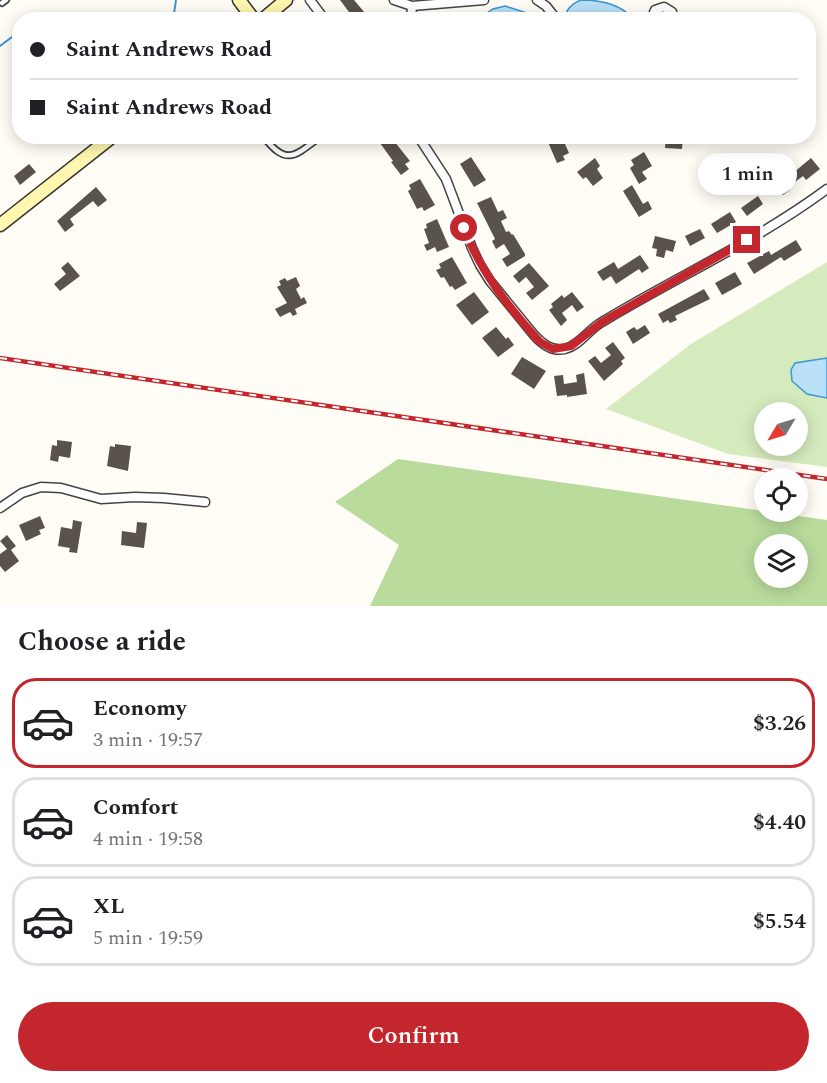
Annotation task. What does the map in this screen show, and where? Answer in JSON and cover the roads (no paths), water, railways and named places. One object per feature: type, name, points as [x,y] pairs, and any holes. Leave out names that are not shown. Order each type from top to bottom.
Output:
[{"type":"street","points":[[272,12],[286,0]]},
{"type":"street","points":[[394,0],[411,6],[484,0]]},
{"type":"street","points":[[537,0],[551,12]]},
{"type":"street","points":[[411,6],[411,12]]},
{"type":"street","points":[[654,12],[664,7],[672,12]]},
{"type":"street","points":[[0,225],[103,144]]},
{"type":"street","points":[[423,144],[446,179],[472,248],[490,281],[540,342],[553,349],[571,346],[602,322],[777,223],[827,189]]},
{"type":"street","points":[[0,508],[22,493],[41,487],[61,488],[101,499],[135,497],[205,502]]},
{"type":"lane","points":[[270,144],[278,153],[287,156],[297,154],[311,144]]},
{"type":"water","points":[[581,0],[595,1],[609,4],[625,12],[567,12],[573,4]]},
{"type":"water","points":[[505,6],[524,12],[488,12]]},
{"type":"water","points":[[827,358],[827,398],[807,394],[792,381],[791,370],[795,363]]},
{"type":"waterway","points":[[174,12],[176,0]]},
{"type":"waterway","points":[[0,46],[12,37]]},
{"type":"railway","points":[[0,358],[827,479]]}]
